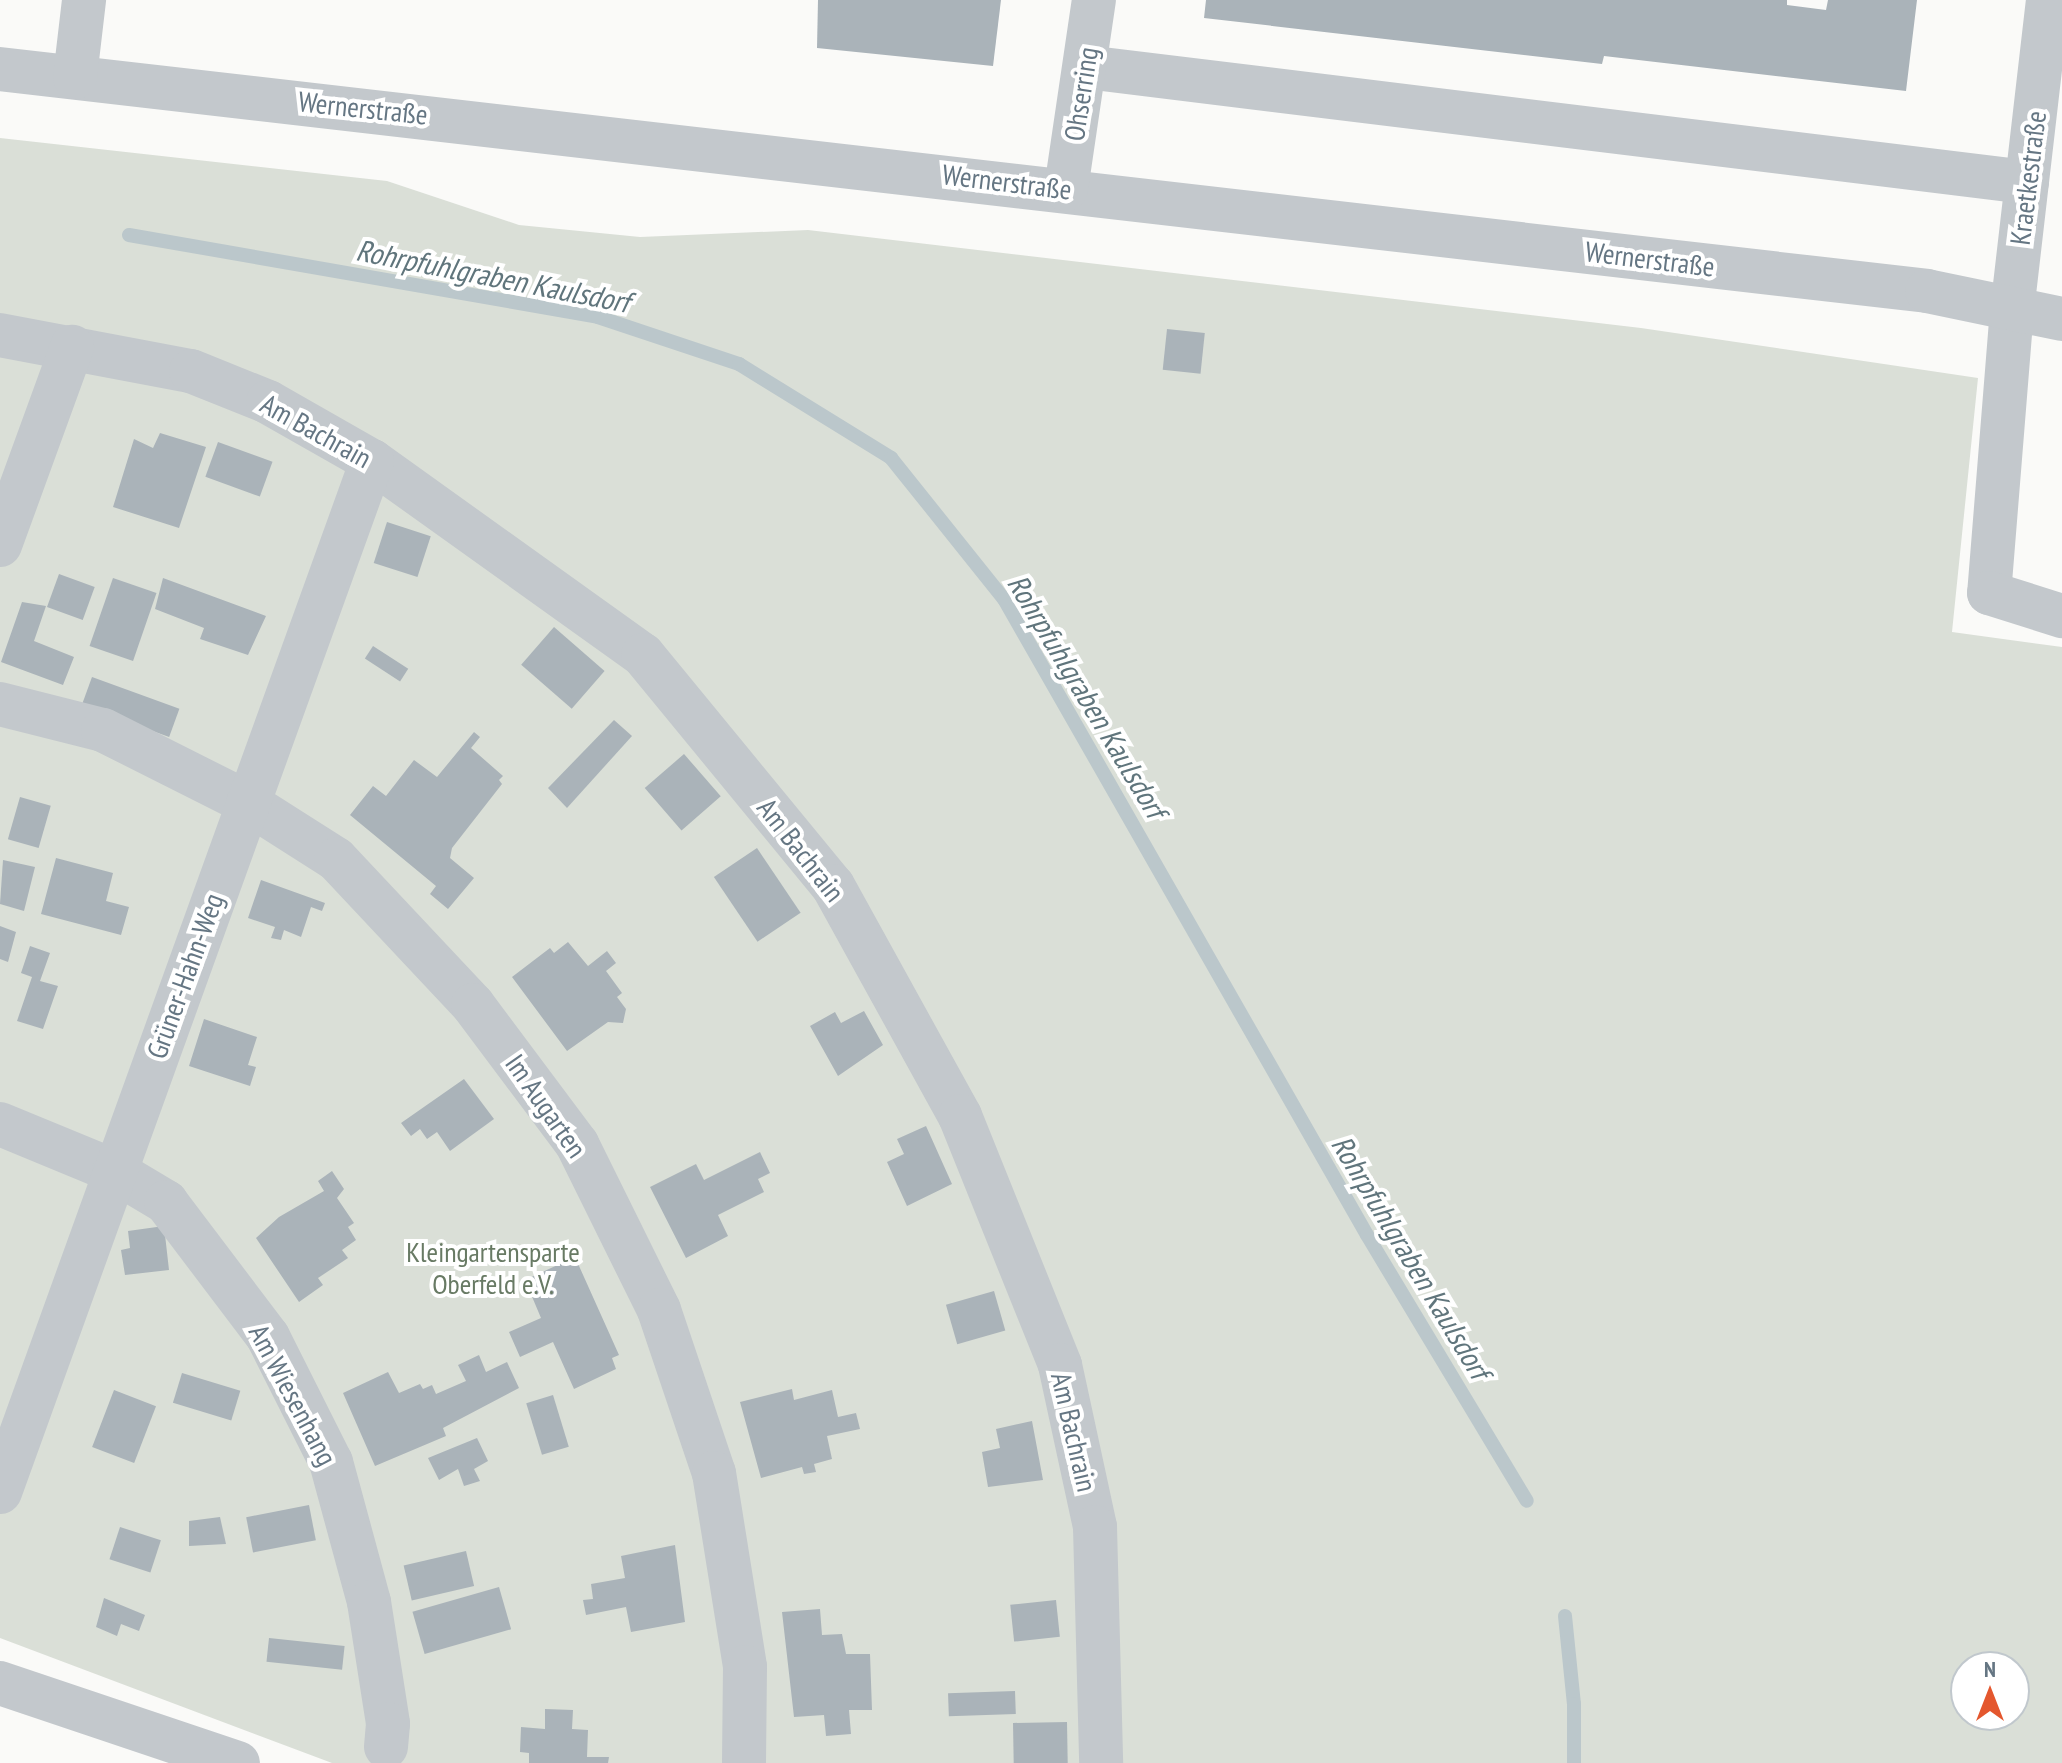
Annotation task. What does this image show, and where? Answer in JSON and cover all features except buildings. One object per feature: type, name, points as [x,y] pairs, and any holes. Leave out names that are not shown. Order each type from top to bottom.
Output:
[{"type":"street","points":[[75,77],[84,0]]},
{"type":"street","name":"Ohserring","points":[[1066,189],[1094,0]]},
{"type":"street","name":"Kraetkestraße","points":[[2012,309],[2048,0]]},
{"type":"street","points":[[1086,67],[2027,182]]},
{"type":"street","name":"Wernerstraße","points":[[0,69],[1066,189],[1927,291],[2062,319]]},
{"type":"street","points":[[2012,309],[1989,593],[2062,616]]},
{"type":"street","name":"Am Bachrain","points":[[0,335],[191,371],[268,402],[372,461],[643,655],[833,886],[960,1116],[1060,1365],[1095,1527],[1101,1763]]},
{"type":"street","points":[[0,545],[72,347]]},
{"type":"street","name":"Grüner-Hahn-Weg","points":[[0,1492],[372,461]]},
{"type":"street","name":"Im Augarten","points":[[0,704],[103,730],[248,803],[336,859],[473,1005],[577,1144],[659,1310],[714,1473],[745,1667],[744,1763]]},
{"type":"street","name":"Am Wiesenhang","points":[[0,1124],[114,1171],[166,1202],[258,1324],[331,1462],[369,1602],[388,1724],[386,1747]]},
{"type":"street","points":[[0,1683],[235,1762]]},
{"type":"green space","name":"Kleingartensparte Oberfeld e.V.","points":[[0,138],[387,181],[519,225],[640,237],[808,230],[1641,328],[1978,378],[1952,632],[2062,647],[2062,1763],[332,1763],[0,1638]]},
{"type":"waterway","name":"Rohrpfuhlgraben Kaulsdorf","points":[[129,235],[598,317],[739,364],[891,458],[1004,599],[1367,1235],[1527,1501]]},
{"type":"waterway","name":"Rohrpfuhlgraben Kaulsdorf","points":[[1565,1616],[1574,1704],[1574,1763]]}]
